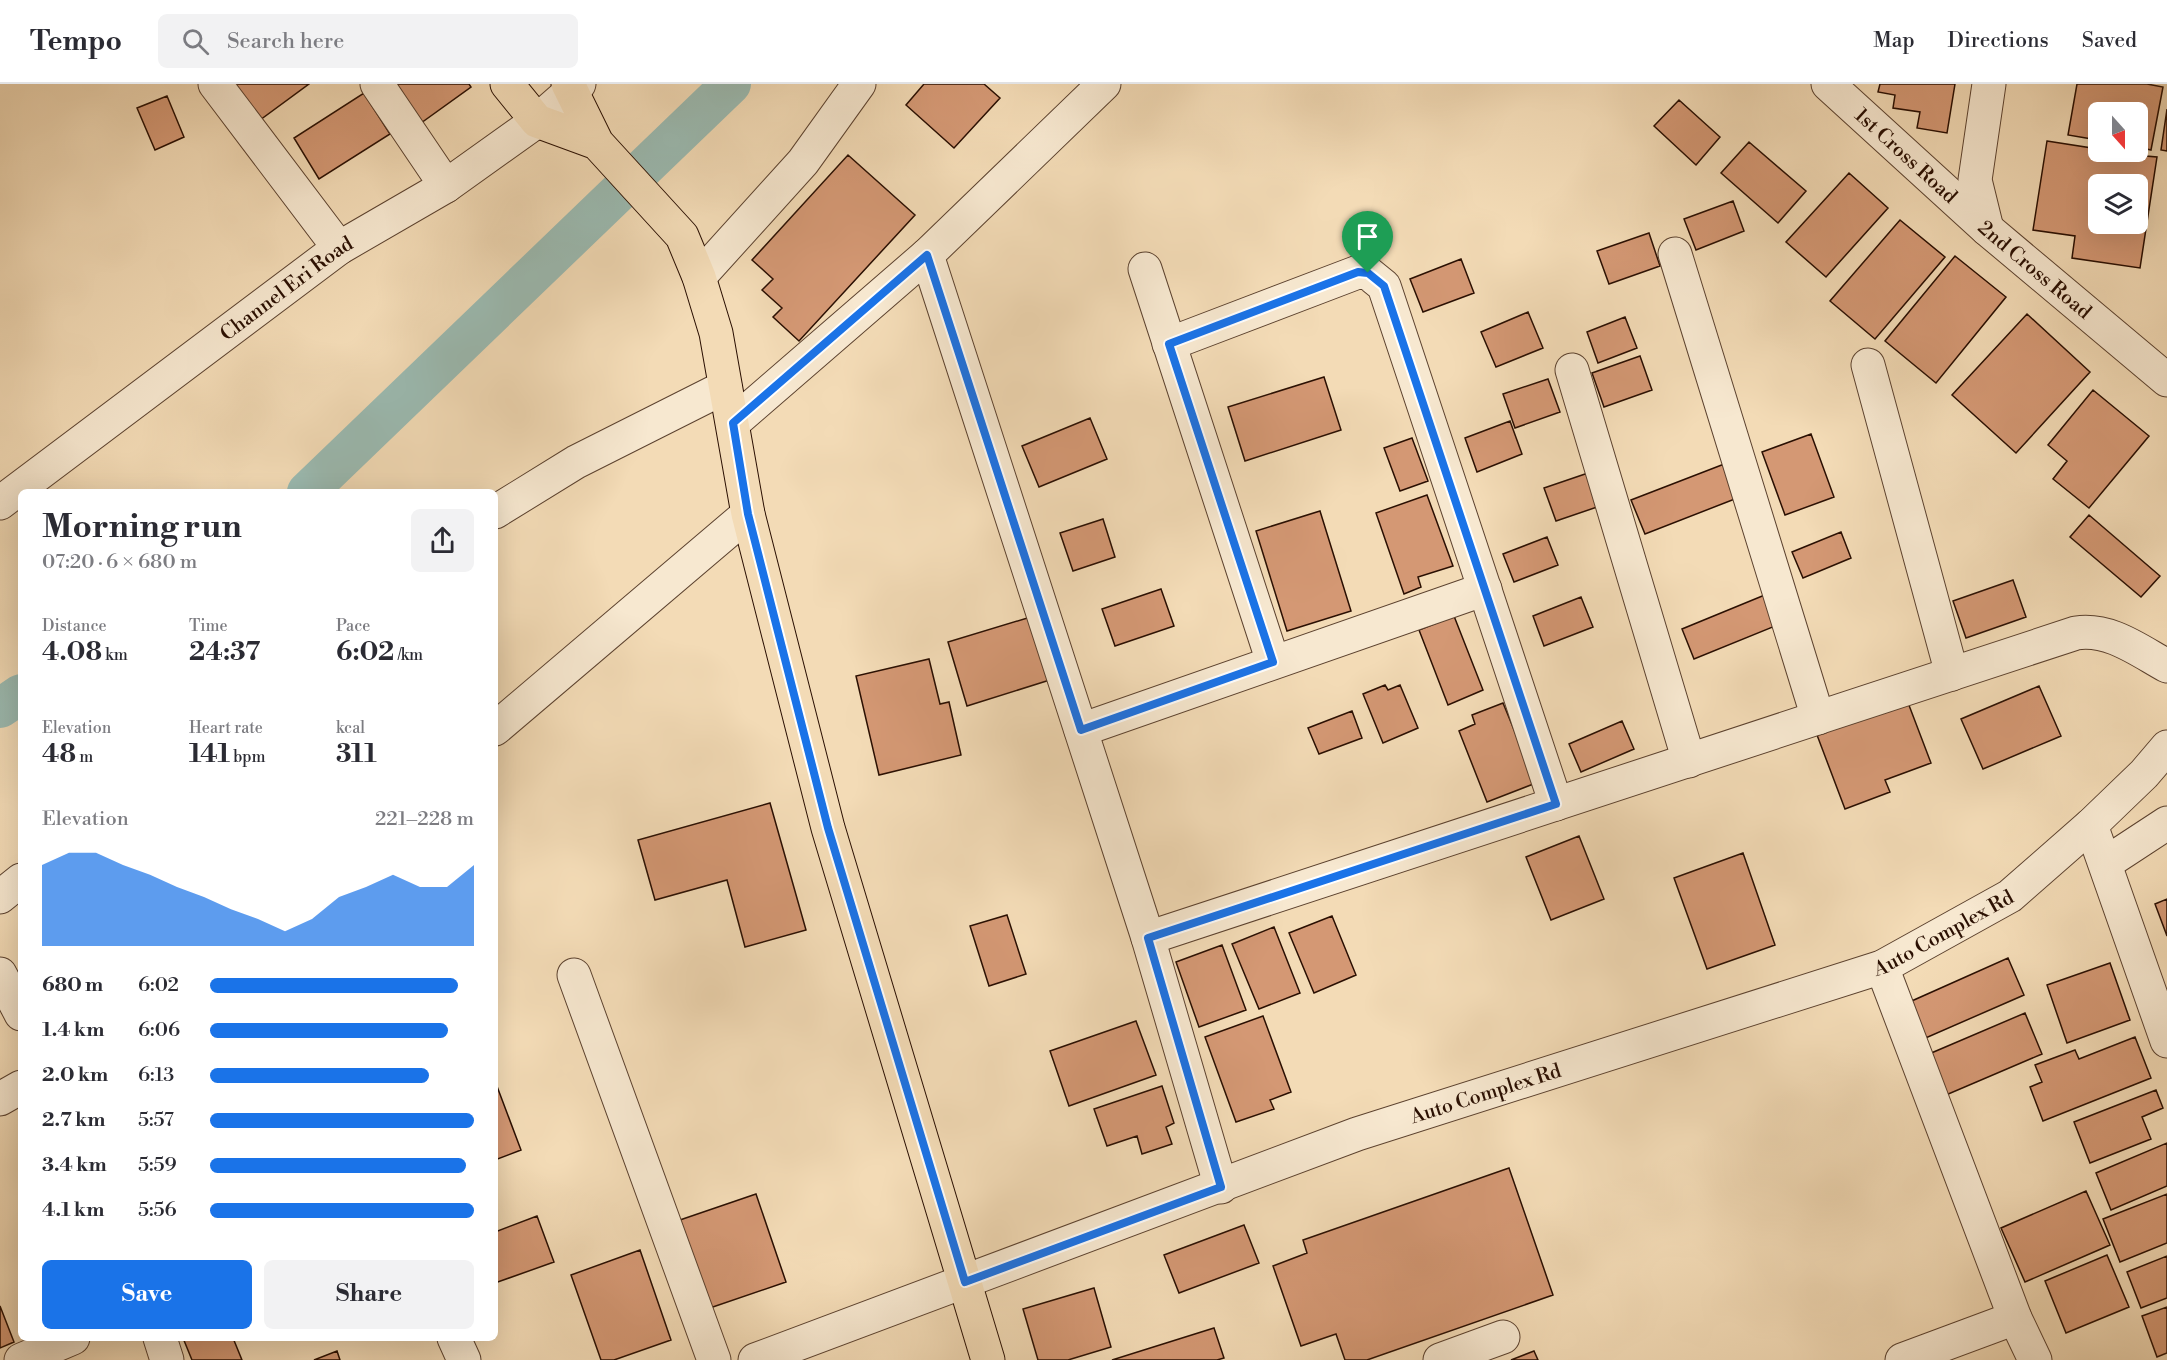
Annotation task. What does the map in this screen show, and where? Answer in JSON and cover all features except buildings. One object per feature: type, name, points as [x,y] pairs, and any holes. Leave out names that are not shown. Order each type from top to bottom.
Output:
[{"type":"main road","points":[[507,84],[537,122],[597,143]]},
{"type":"main road","points":[[573,86],[597,143],[682,236],[699,277],[716,333],[748,514],[828,828],[988,1360]]},
{"type":"street","points":[[215,84],[339,248]]},
{"type":"street","points":[[377,84],[446,186]]},
{"type":"street","points":[[699,277],[803,162],[860,84]]},
{"type":"street","points":[[733,423],[927,255],[1104,84]]},
{"type":"street","name":"1st Cross Road","points":[[1828,84],[1987,229]]},
{"type":"street","name":"2nd Cross Road","points":[[1989,84],[1975,180],[1987,229],[2167,380]]},
{"type":"street","name":"Channel Eri Road","points":[[19,489],[339,248],[446,186],[537,122],[573,86]]},
{"type":"street","points":[[1676,254],[1818,718]]},
{"type":"street","points":[[927,255],[1148,938],[1221,1187]]},
{"type":"street","points":[[1145,269],[1273,662]]},
{"type":"street","points":[[1169,344],[1358,272],[1368,273],[1384,286],[1556,804]]},
{"type":"street","points":[[1868,364],[1952,674]]},
{"type":"street","points":[[1572,370],[1689,761]]},
{"type":"street","points":[[498,510],[576,462],[725,387]]},
{"type":"street","name":"Channel Eri Road","points":[[0,503],[18,489]]},
{"type":"street","points":[[498,726],[748,514]]},
{"type":"street","points":[[1081,730],[1485,589]]},
{"type":"street","points":[[1148,938],[2076,633],[2093,631],[2107,634],[2167,666]]},
{"type":"street","name":"Auto Complex Rd","points":[[755,1360],[1221,1187],[1357,1134],[1882,967],[2010,896],[2091,825],[2167,747]]},
{"type":"street","points":[[2106,863],[2167,823]]},
{"type":"street","points":[[2091,825],[2167,1041]]},
{"type":"street","points":[[0,897],[18,882]]},
{"type":"street","points":[[1882,967],[2015,1318],[2035,1360]]},
{"type":"street","points":[[0,974],[18,1008]]},
{"type":"street","points":[[574,975],[714,1360]]},
{"type":"street","points":[[0,1099],[18,1089]]},
{"type":"street","points":[[1902,1360],[2015,1318]]},
{"type":"street","points":[[1440,1360],[1503,1337]]},
{"type":"street","points":[[21,1360],[66,1341]]},
{"type":"street","points":[[161,1341],[167,1360]]},
{"type":"street","points":[[455,1341],[464,1360]]},
{"type":"waterway","points":[[310,489],[731,84]]},
{"type":"waterway","points":[[0,708],[18,696]]},
{"type":"route","points":[[927,255],[1081,730],[1273,662],[1169,344],[1358,272],[1368,273],[1384,286],[1556,804],[1148,938],[1221,1187],[965,1282],[828,828],[748,514],[733,423],[927,255]]}]
